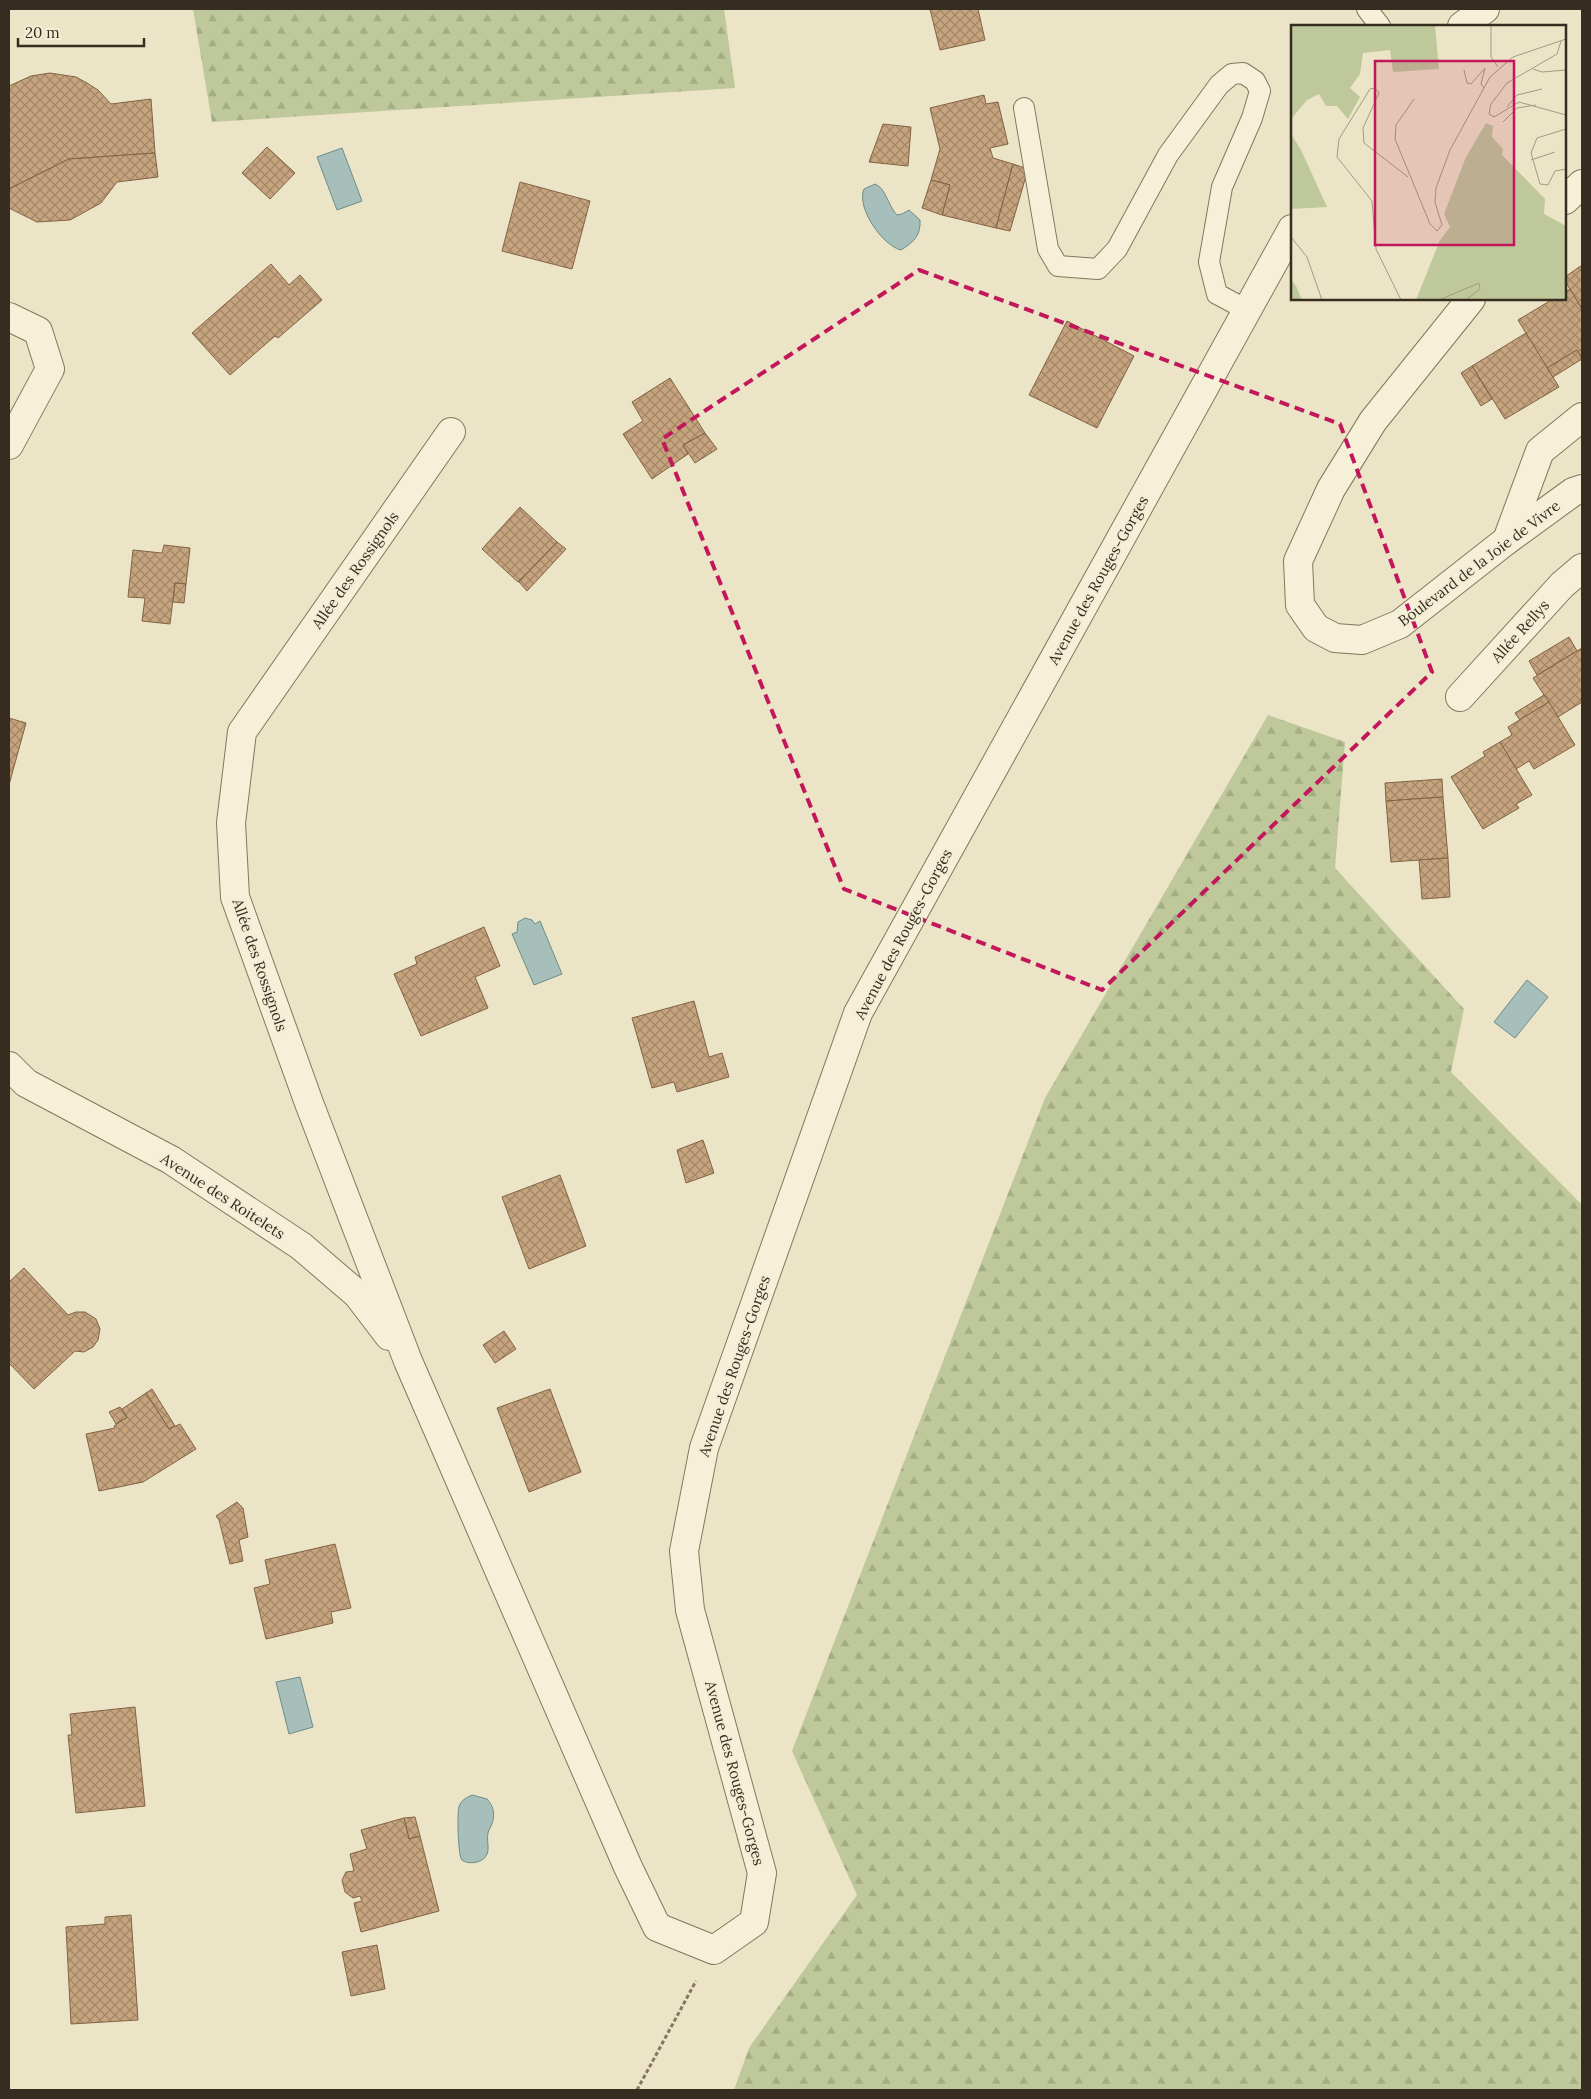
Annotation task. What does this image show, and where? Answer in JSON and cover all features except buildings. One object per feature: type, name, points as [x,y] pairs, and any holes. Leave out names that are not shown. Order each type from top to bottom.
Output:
[{"type":"street","points":[[1463,25],[1485,9]]},
{"type":"street","points":[[1566,199],[1582,184]]},
{"type":"street","name":"Avenue des Rouges-Gorges","points":[[714,1950],[754,1922],[762,1873],[690,1610],[684,1551],[704,1448],[858,1013],[1291,231]]},
{"type":"street","name":"Boulevard de la Joie de Vivre","points":[[1469,300],[1373,422],[1331,489],[1298,560],[1300,604],[1316,628],[1335,638],[1362,640],[1400,624],[1507,540],[1573,492],[1582,489]]},
{"type":"street","points":[[9,317],[38,331],[50,369],[9,445]]},
{"type":"street","points":[[1507,540],[1540,451],[1582,417]]},
{"type":"street","name":"Allée des Rossignols","points":[[408,1361],[309,1103],[235,897],[231,823],[242,732],[451,432]]},
{"type":"street","name":"Allée Rellys","points":[[1460,697],[1562,585],[1582,568]]},
{"type":"street","name":"Avenue des Roitelets","points":[[9,1066],[26,1082],[171,1160],[301,1246],[357,1294],[408,1361]]},
{"type":"street","points":[[408,1361],[628,1867],[657,1927],[714,1950]]},
{"type":"lane","points":[[1367,9],[1379,25]]},
{"type":"lane","points":[[1024,108],[1048,249],[1058,266],[1098,269],[1116,249],[1168,154],[1220,85],[1232,74],[1243,73],[1255,81],[1260,91],[1252,118],[1222,187],[1209,262],[1217,294],[1247,310]]},
{"type":"path","points":[[637,2090],[714,1950]]},
{"type":"highlighted area","points":[[919,270],[1340,424],[1432,672],[1102,990],[844,889],[662,439]]},
{"type":"green space","points":[[193,9],[724,9],[735,88],[212,122]]},
{"type":"green space","points":[[1268,715],[1345,742],[1335,868],[1464,1009],[1451,1072],[1582,1205],[1582,2090],[734,2090],[749,2048],[857,1895],[792,1751],[1045,1098]]},
{"type":"water","points":[[342,148],[362,201],[337,210],[317,157]]},
{"type":"water","points":[[875,184],[882,189],[897,215],[909,210],[920,220],[916,238],[901,250],[894,247],[879,234],[867,216],[863,197],[864,189]]},
{"type":"water","points":[[525,918],[532,920],[535,924],[540,921],[562,974],[534,985],[512,934],[517,932],[518,922]]},
{"type":"water","points":[[1527,980],[1548,997],[1515,1038],[1494,1022]]},
{"type":"water","points":[[300,1677],[313,1727],[289,1734],[276,1682]]},
{"type":"water","points":[[472,1795],[487,1799],[494,1814],[488,1833],[487,1853],[478,1862],[471,1863],[465,1862],[461,1857],[458,1817],[461,1803]]}]
